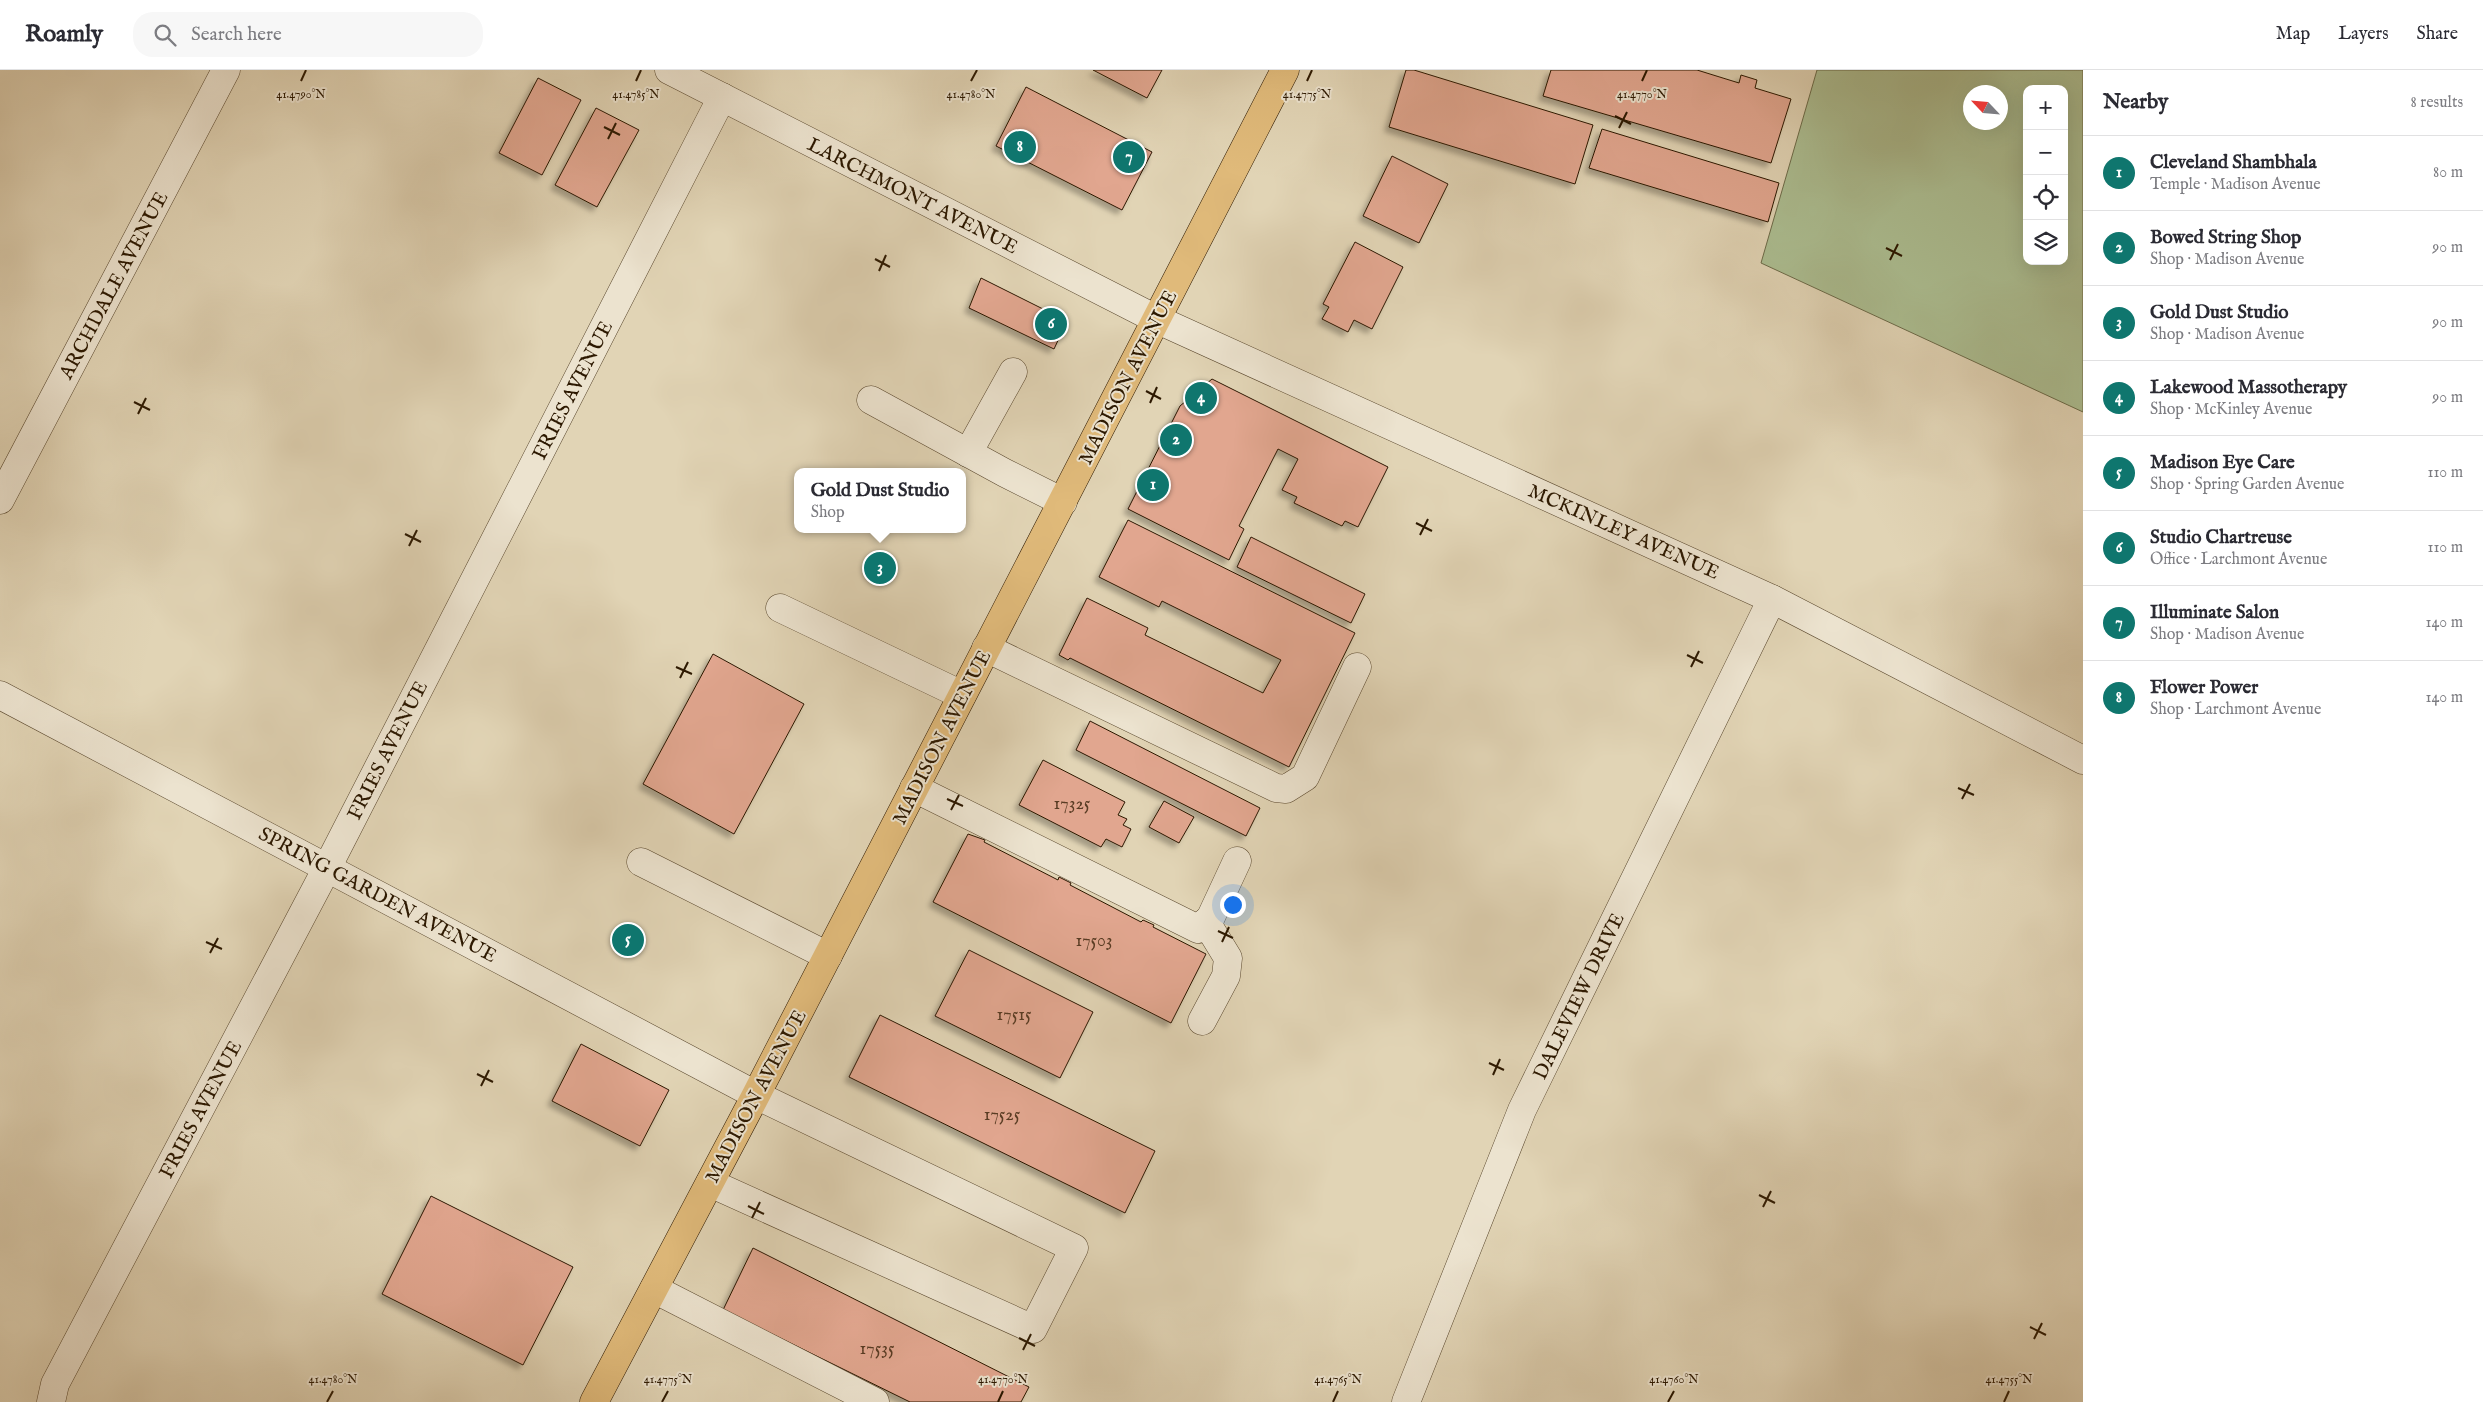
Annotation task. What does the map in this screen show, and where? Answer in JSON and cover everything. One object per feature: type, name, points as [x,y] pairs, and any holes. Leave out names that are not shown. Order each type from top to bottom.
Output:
[{"type":"main road","name":"MADISON AVENUE","points":[[594,1402],[756,1095],[1285,70]]},
{"type":"street","name":"ARCHDALE AVENUE","points":[[0,500],[226,70]]},
{"type":"street","name":"LARCHMONT AVENUE","points":[[670,70],[1156,319]]},
{"type":"street","name":"FRIES AVENUE","points":[[51,1402],[55,1384],[328,866],[722,97]]},
{"type":"street","name":"MCKINLEY AVENUE","points":[[1156,319],[1772,599],[2083,760]]},
{"type":"street","points":[[968,453],[1013,372]]},
{"type":"street","points":[[871,400],[1063,502]]},
{"type":"street","name":"DALEVIEW DRIVE","points":[[1406,1402],[1522,1110],[1772,599]]},
{"type":"street","points":[[780,608],[962,695]]},
{"type":"street","points":[[986,648],[1276,788],[1286,789],[1305,777],[1358,667]]},
{"type":"street","name":"SPRING GARDEN AVENUE","points":[[0,695],[328,866],[756,1095],[1074,1248],[1033,1329],[710,1183]]},
{"type":"street","points":[[914,788],[1198,928],[1210,919],[1237,862]]},
{"type":"street","points":[[641,862],[828,956]]},
{"type":"street","points":[[1202,1021],[1226,976],[1228,958],[1206,922]]},
{"type":"street","points":[[654,1290],[875,1402]]},
{"type":"green space","points":[[1817,70],[2083,70],[2083,412],[1761,263]]},
{"type":"building","points":[[1093,70],[1162,70],[1147,98]]},
{"type":"building","points":[[1406,70],[1414,70],[1593,125],[1575,184],[1389,127]]},
{"type":"building","points":[[1551,70],[1697,70],[1739,83],[1741,75],[1757,80],[1755,88],[1791,99],[1771,163],[1543,96]]},
{"type":"building","points":[[538,78],[581,100],[542,175],[499,153]]},
{"type":"building","points":[[1026,87],[1152,152],[1122,210],[996,146]]},
{"type":"building","points":[[596,108],[639,130],[597,207],[555,185]]},
{"type":"building","points":[[1602,129],[1779,183],[1768,222],[1589,168]]},
{"type":"building","points":[[1392,156],[1448,184],[1419,243],[1363,216]]},
{"type":"building","points":[[1355,242],[1403,267],[1372,329],[1354,320],[1348,332],[1322,319],[1329,307],[1323,304]]},
{"type":"building","points":[[981,278],[1067,321],[1054,349],[969,308]]},
{"type":"building","points":[[1212,379],[1388,467],[1358,527],[1345,521],[1342,526],[1294,503],[1297,497],[1282,490],[1298,459],[1278,449],[1239,526],[1244,529],[1229,560],[1128,509],[1180,406]]},
{"type":"building","points":[[1128,520],[1355,633],[1289,767],[1070,658],[1068,660],[1059,655],[1087,598],[1148,628],[1145,635],[1263,693],[1281,660],[1162,601],[1159,607],[1099,577]]},
{"type":"building","points":[[1251,537],[1365,594],[1351,623],[1237,567]]},
{"type":"building","points":[[713,654],[804,704],[734,834],[643,784]]},
{"type":"building","points":[[1090,721],[1260,808],[1246,836],[1076,750]]},
{"type":"building","points":[[1043,760],[1125,802],[1118,815],[1127,819],[1123,825],[1131,829],[1122,847],[1106,839],[1101,847],[1019,805]]},
{"type":"building","points":[[1164,801],[1194,817],[1179,843],[1149,827]]},
{"type":"building","points":[[968,834],[985,840],[984,842],[1058,880],[1059,877],[1071,883],[1070,885],[1141,922],[1143,920],[1154,925],[1153,927],[1206,954],[1171,1023],[933,902]]},
{"type":"building","points":[[969,950],[1093,1012],[1060,1078],[935,1016]]},
{"type":"building","points":[[880,1015],[1155,1151],[1125,1213],[849,1077]]},
{"type":"building","points":[[581,1044],[669,1090],[640,1146],[552,1101]]},
{"type":"building","points":[[431,1196],[573,1267],[523,1365],[382,1294]]},
{"type":"building","points":[[753,1248],[1029,1387],[1021,1402],[910,1402],[723,1310]]},
{"type":"place","name":"Flower Power","points":[[1020,147]]},
{"type":"place","name":"Illuminate Salon","points":[[1129,157]]},
{"type":"place","name":"Studio Chartreuse","points":[[1051,324]]},
{"type":"place","name":"Lakewood Massotherapy","points":[[1201,398]]},
{"type":"place","name":"Bowed String Shop","points":[[1176,440]]},
{"type":"place","name":"Cleveland Shambhala","points":[[1153,485]]},
{"type":"place","name":"Gold Dust Studio","points":[[880,568]]},
{"type":"place","name":"Madison Eye Care","points":[[628,940]]}]
